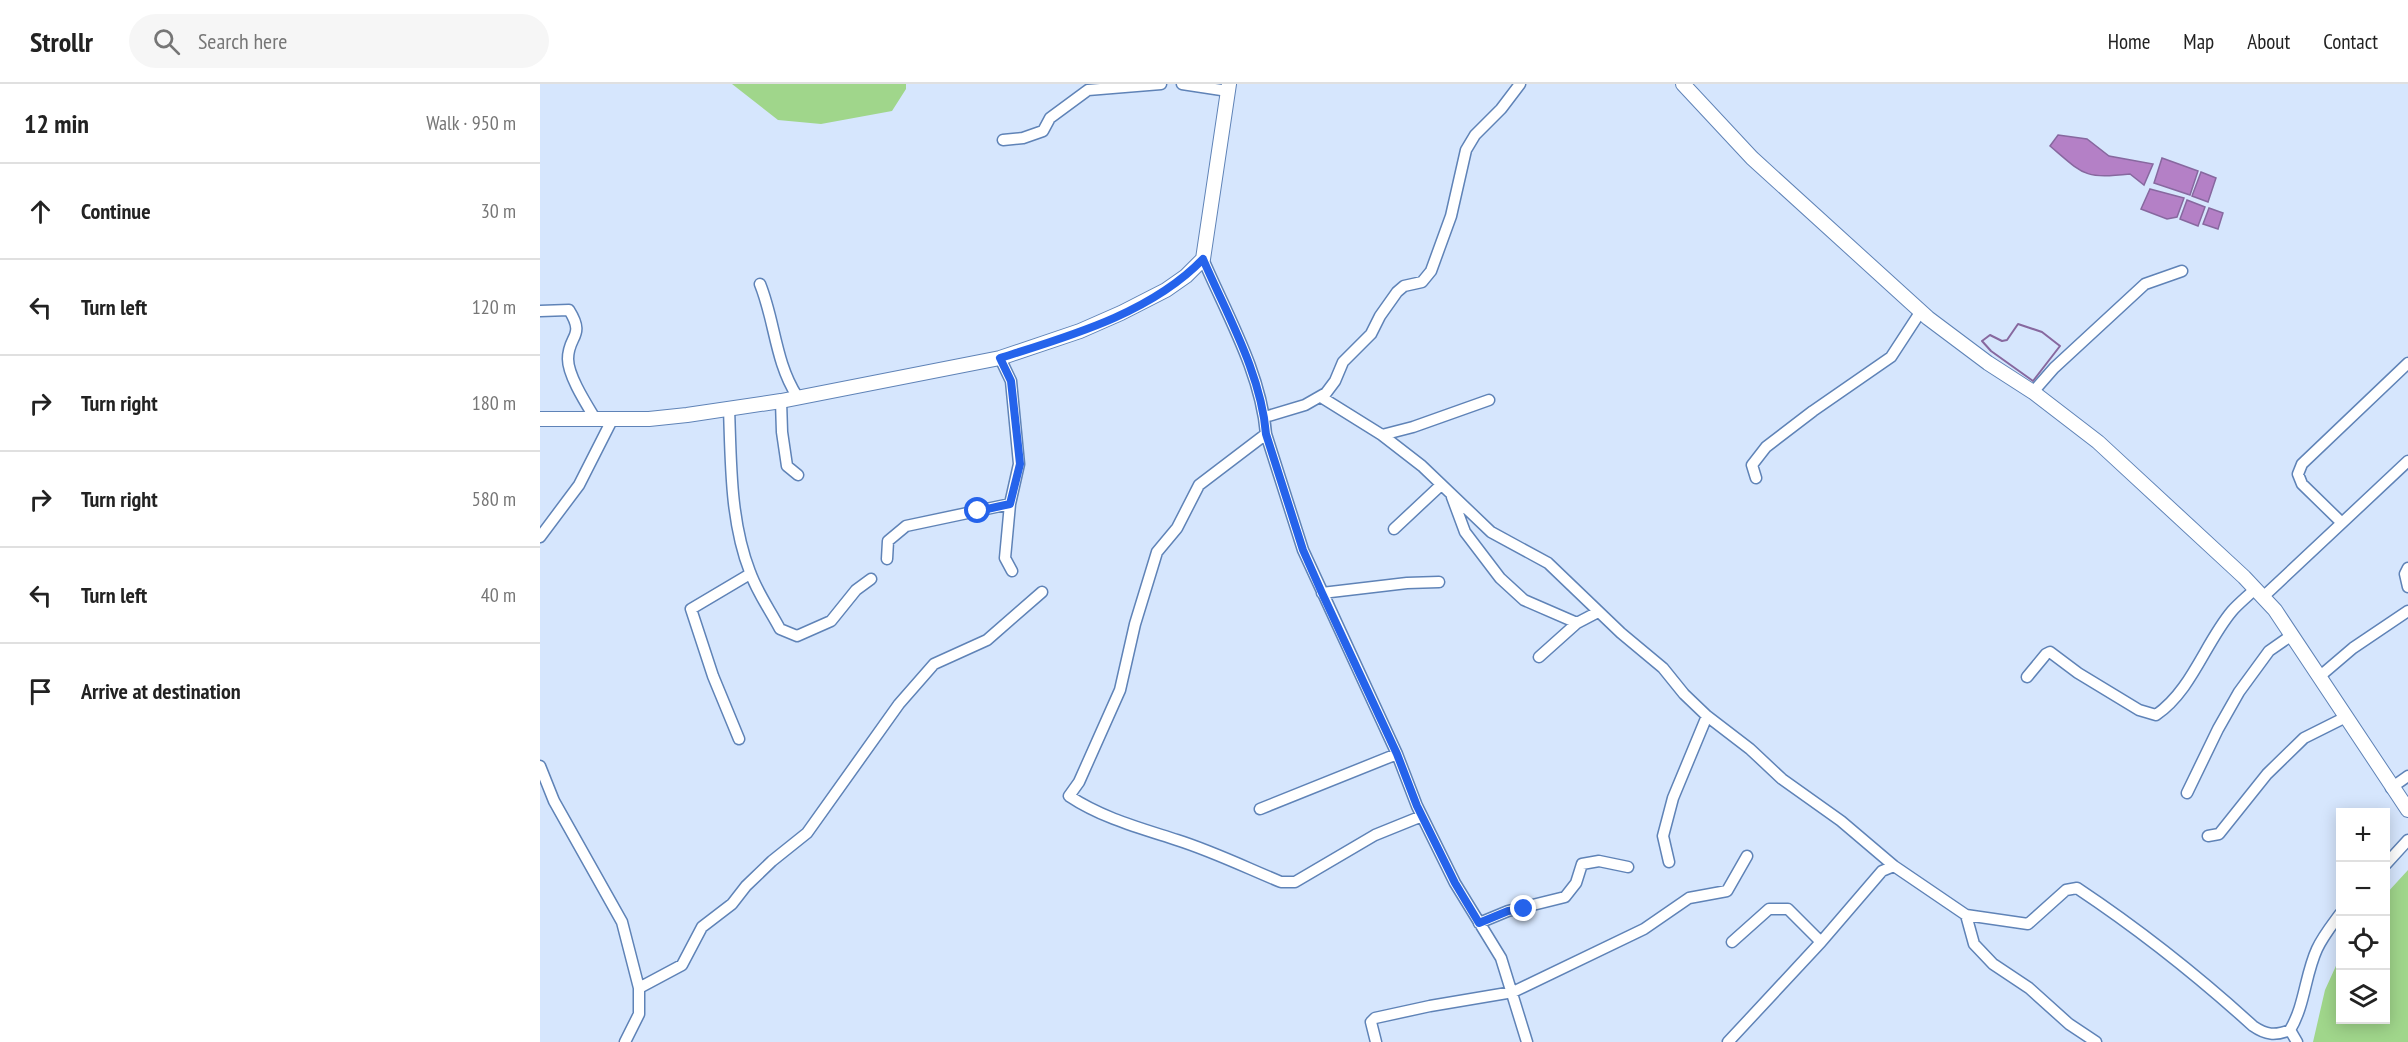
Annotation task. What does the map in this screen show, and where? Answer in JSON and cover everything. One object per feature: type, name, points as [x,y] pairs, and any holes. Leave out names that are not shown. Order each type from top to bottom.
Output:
[{"type":"main road","points":[[1683,84],[1752,158],[1921,311],[1988,363],[2033,392],[2098,442],[2259,593],[2275,610],[2391,788],[2408,810]]},
{"type":"main road","points":[[540,419],[649,419],[780,401],[1000,358],[1060,338],[1121,313],[1166,290],[1186,276],[1203,259],[1228,87]]},
{"type":"street","points":[[1003,140],[1023,138],[1043,131],[1050,118],[1088,90],[1161,84]]},
{"type":"street","points":[[1182,84],[1228,87]]},
{"type":"street","points":[[1265,417],[1305,405],[1321,397],[1335,381],[1342,362],[1371,334],[1380,316],[1397,292],[1404,286],[1422,282],[1431,271],[1451,216],[1466,150],[1474,135],[1501,109],[1520,84]]},
{"type":"street","points":[[1203,259],[1237,336],[1265,417],[1266,434],[1299,540],[1397,754],[1422,816],[1455,883],[1501,958],[1527,1042]]},
{"type":"street","points":[[2033,392],[2054,368],[2145,284],[2182,271]]},
{"type":"street","points":[[760,284],[770,308],[786,379],[797,396]]},
{"type":"street","points":[[540,311],[569,310],[576,320],[578,327],[568,359],[578,389],[596,420]]},
{"type":"street","points":[[1756,478],[1752,465],[1766,447],[1813,411],[1892,357],[1921,311]]},
{"type":"street","points":[[1000,358],[1011,381],[1020,464],[1010,504],[1005,558],[1012,571]]},
{"type":"street","points":[[2342,523],[2302,484],[2298,474],[2302,464],[2408,363]]},
{"type":"street","points":[[1321,397],[1382,435],[1422,466],[1452,497],[1503,540],[1548,563],[1598,612],[1663,668],[1684,694],[1707,716],[1782,779],[1841,821],[1894,866],[1923,888],[1966,915],[2028,924],[2066,890],[2077,888],[2183,964],[2263,1033],[2279,1034],[2290,1030],[2296,1020],[2316,951],[2339,916]]},
{"type":"street","points":[[1382,435],[1413,427],[1489,400]]},
{"type":"street","points":[[780,401],[787,466],[798,474]]},
{"type":"street","points":[[729,408],[737,525],[750,574],[780,629],[797,636],[831,621],[856,590],[872,579]]},
{"type":"street","points":[[540,537],[579,485],[612,420]]},
{"type":"street","points":[[1266,434],[1199,485],[1177,528],[1157,552],[1135,624],[1120,690],[1079,782],[1069,796],[1087,808],[1132,826],[1180,841],[1281,882],[1295,882],[1375,835],[1422,816]]},
{"type":"street","points":[[2027,677],[2050,652],[2078,674],[2139,710],[2156,715],[2165,709],[2183,687],[2231,612],[2259,593],[2342,523],[2408,461]]},
{"type":"street","points":[[1394,529],[1441,485]]},
{"type":"street","points":[[1452,497],[1465,532],[1500,578],[1524,600],[1576,623]]},
{"type":"street","points":[[887,559],[888,542],[906,526],[1010,504]]},
{"type":"street","points":[[2408,568],[2405,574],[2408,587]]},
{"type":"street","points":[[739,739],[713,676],[691,609],[750,574]]},
{"type":"street","points":[[1322,593],[1407,583],[1439,582]]},
{"type":"street","points":[[639,988],[682,965],[702,927],[732,904],[746,886],[772,861],[807,833],[899,704],[934,664],[987,640],[1042,592]]},
{"type":"street","points":[[2319,677],[2353,648],[2408,611]]},
{"type":"street","points":[[1539,657],[1576,623],[1598,612]]},
{"type":"street","points":[[2187,793],[2240,692],[2269,651],[2292,635]]},
{"type":"street","points":[[1669,862],[1663,836],[1677,789],[1707,716]]},
{"type":"street","points":[[2208,836],[2220,834],[2267,774],[2304,738],[2346,717]]},
{"type":"street","points":[[1260,809],[1397,754]]},
{"type":"street","points":[[540,766],[554,801],[622,922],[639,988],[639,1014],[625,1042]]},
{"type":"street","points":[[2391,788],[2408,776]]},
{"type":"street","points":[[2387,862],[2408,840]]},
{"type":"street","points":[[1376,1042],[1371,1022],[1375,1018],[1513,992],[1644,929],[1689,898],[1727,891],[1747,856]]},
{"type":"street","points":[[1479,923],[1508,911],[1565,897],[1576,883],[1582,864],[1599,861],[1628,867]]},
{"type":"street","points":[[1728,1042],[1821,942],[1882,871],[1894,866]]},
{"type":"street","points":[[1732,942],[1769,909],[1788,909],[1821,942]]},
{"type":"street","points":[[1966,915],[1974,944],[1993,964],[2029,988],[2069,1024],[2096,1042]]},
{"type":"street","points":[[2290,1030],[2297,1042]]},
{"type":"green space","points":[[732,84],[906,84],[906,89],[892,111],[821,124],[778,120]]},
{"type":"green space","points":[[2408,870],[2408,1042],[2313,1042],[2325,990],[2336,966],[2336,1024],[2390,1024],[2390,890]]},
{"type":"shaded area","points":[[2058,135],[2087,139],[2109,156],[2153,164],[2144,185],[2130,174],[2103,176],[2078,169],[2050,146]]},
{"type":"shaded area","points":[[2162,158],[2198,171],[2190,195],[2154,183]]},
{"type":"shaded area","points":[[2201,172],[2216,178],[2208,202],[2192,196]]},
{"type":"shaded area","points":[[2150,189],[2184,198],[2177,217],[2167,219],[2141,209]]},
{"type":"shaded area","points":[[2187,200],[2205,207],[2198,226],[2180,219]]},
{"type":"shaded area","points":[[2209,208],[2223,213],[2218,229],[2203,224]]},
{"type":"waterway","points":[[2018,324],[2042,332],[2060,346],[2033,381],[1991,351],[1982,341],[1990,335],[2002,341],[2007,340],[2018,324]]},
{"type":"route","points":[[978,511],[1010,504],[1020,464],[1011,381],[1000,358],[1080,331],[1121,313],[1166,290],[1186,276],[1203,259],[1228,314],[1254,382],[1265,417],[1266,434],[1303,550],[1397,754],[1417,806],[1455,883],[1479,923],[1508,911],[1524,909]]}]
